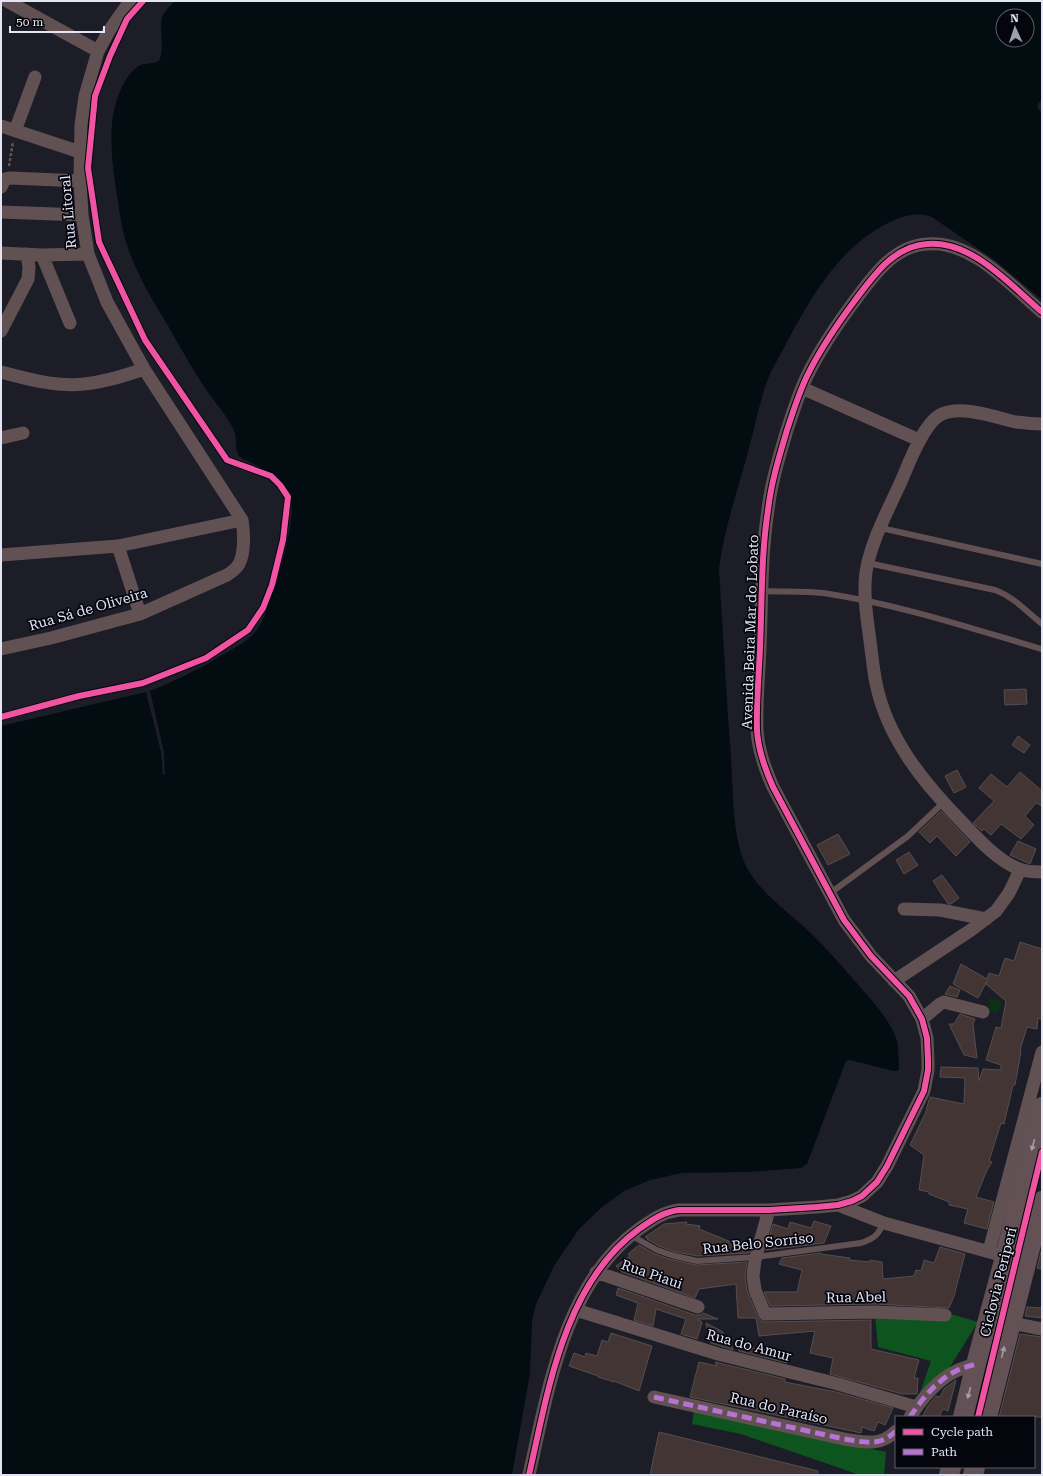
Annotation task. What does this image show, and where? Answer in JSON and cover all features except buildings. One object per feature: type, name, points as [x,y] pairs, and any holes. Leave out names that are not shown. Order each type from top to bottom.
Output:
[{"type":"main road","points":[[963,1416],[976,1364],[997,1254],[1042,1107]]},
{"type":"main road","points":[[987,1416],[1042,1201]]},
{"type":"street","points":[[7,1],[98,51]]},
{"type":"street","name":"Rua Litoral","points":[[130,1],[109,31],[98,51],[85,96],[81,125],[80,181],[82,215],[88,254],[107,302],[144,369],[242,520],[244,538],[241,558]]},
{"type":"street","points":[[15,131],[35,76]]},
{"type":"street","points":[[1,126],[80,152]]},
{"type":"street","points":[[4,183],[80,181]]},
{"type":"street","points":[[1,212],[82,215]]},
{"type":"street","name":"Avenida Beira Mar do Lobato","points":[[529,1475],[552,1379],[562,1345],[576,1310],[596,1272],[614,1250],[655,1217],[674,1211],[769,1210],[838,1205],[862,1196],[877,1182],[888,1166],[924,1091],[928,1070],[928,1060],[927,1038],[922,1019],[909,996],[871,956],[853,933],[829,894],[773,787],[765,769],[760,751],[757,731],[762,591],[767,511],[781,452],[808,373],[834,330],[873,276],[898,254],[914,246],[928,244],[949,245],[961,249],[988,266],[1042,312]]},
{"type":"street","points":[[1,253],[42,255],[88,254]]},
{"type":"street","points":[[1,331],[27,282],[29,274],[27,254]]},
{"type":"street","points":[[42,255],[70,322]]},
{"type":"street","points":[[1,372],[32,380],[79,384],[117,378],[144,369]]},
{"type":"street","points":[[802,388],[920,440]]},
{"type":"street","points":[[1042,424],[1023,423],[951,410],[940,414],[932,421],[920,440],[872,548],[866,572],[865,600],[876,684],[887,718],[903,751],[943,803],[989,848],[1004,861],[1020,870],[1042,872]]},
{"type":"street","points":[[1,438],[23,433]]},
{"type":"street","points":[[1,555],[118,546],[242,520]]},
{"type":"street","points":[[118,546],[140,614]]},
{"type":"street","name":"Rua Sá de Oliveira","points":[[1,649],[51,638],[140,614],[227,575],[235,569],[241,558]]},
{"type":"street","points":[[894,981],[986,919],[1001,905],[1006,898],[1020,870]]},
{"type":"street","points":[[904,909],[940,910],[986,919]]},
{"type":"street","points":[[922,1019],[944,1002],[983,1012]]},
{"type":"street","points":[[838,1205],[884,1222],[997,1254],[1042,1052]]},
{"type":"street","points":[[756,1257],[769,1210]]},
{"type":"street","name":"Rua Abel","points":[[756,1257],[753,1270],[753,1282],[763,1312],[767,1315],[875,1312],[945,1315]]},
{"type":"street","name":"Rua Piaui","points":[[596,1272],[698,1307]]},
{"type":"street","name":"Rua do Amur","points":[[576,1310],[718,1354],[838,1384],[913,1412]]},
{"type":"street","points":[[1011,1323],[1042,1329]]},
{"type":"street","points":[[913,1412],[940,1382],[955,1372],[976,1364]]},
{"type":"street","name":"Rua do Paraíso","points":[[654,1397],[863,1442],[876,1442],[885,1439],[895,1432]]},
{"type":"lane","points":[[881,528],[1042,564]]},
{"type":"lane","points":[[868,563],[999,592],[1014,600],[1042,624]]},
{"type":"lane","points":[[762,591],[821,593],[865,600],[931,617],[1042,649]]},
{"type":"lane","points":[[829,894],[908,836],[943,803]]},
{"type":"lane","name":"Rua Belo Sorriso","points":[[631,1235],[657,1250],[697,1261],[756,1257],[861,1243],[873,1239],[884,1222]]},
{"type":"path","points":[[4,183],[15,131]]},
{"type":"green space","points":[[989,998],[1002,1002],[998,1012],[990,1011]]},
{"type":"green space","points":[[944,1312],[978,1322],[928,1402],[920,1393],[931,1361],[878,1347],[875,1315]]},
{"type":"green space","points":[[694,1411],[886,1452],[884,1475],[860,1475],[741,1434],[692,1424]]},
{"type":"shaded area","points":[[175,1],[1042,1],[1042,99],[1038,104],[1038,109],[1042,112],[1042,300],[996,261],[932,217],[920,214],[908,215],[884,225],[868,235],[839,261],[827,276],[796,325],[770,374],[765,386],[729,519],[719,569],[735,825],[745,864],[756,882],[763,890],[825,947],[874,1003],[891,1027],[896,1037],[899,1069],[894,1071],[850,1060],[846,1061],[807,1164],[801,1168],[747,1172],[682,1173],[650,1180],[624,1191],[601,1208],[579,1229],[554,1266],[536,1304],[532,1321],[530,1373],[512,1475],[1,1475],[1,726],[150,691],[198,669],[244,642],[256,631],[264,617],[276,583],[291,524],[292,508],[290,498],[284,486],[271,473],[242,459],[239,456],[235,433],[231,425],[200,380],[149,294],[126,242],[116,189],[112,157],[111,133],[114,110],[119,93],[132,72],[139,65],[159,61],[162,49],[161,23],[164,13]]},
{"type":"pier","points":[[150,691],[164,752],[165,775],[163,775],[161,752],[146,692]]},
{"type":"marked path","points":[[911,1416],[924,1397],[942,1380],[958,1370],[976,1364]]},
{"type":"marked path","points":[[654,1397],[844,1439],[872,1442],[884,1439],[895,1432]]},
{"type":"cycle path","points":[[1,717],[79,696],[143,683],[206,658],[248,630],[263,608],[272,585],[283,540],[288,497],[280,485],[271,476],[227,460],[145,340],[99,242],[88,168],[95,96],[110,56],[127,19],[143,1]]},
{"type":"cycle path","points":[[529,1475],[552,1374],[563,1341],[576,1308],[593,1278],[614,1252],[639,1229],[658,1217],[673,1211],[769,1210],[817,1207],[838,1205],[862,1196],[877,1182],[887,1166],[924,1091],[928,1070],[928,1060],[927,1038],[922,1019],[909,996],[871,956],[844,920],[773,787],[760,752],[757,730],[757,699],[763,561],[769,500],[787,430],[799,395],[813,364],[836,326],[849,308],[870,281],[886,263],[895,256],[915,246],[927,244],[944,245],[959,249],[989,266],[1042,312]]},
{"type":"cycle path","name":"Ciclovia Periperi","points":[[978,1416],[1042,1152]]}]
